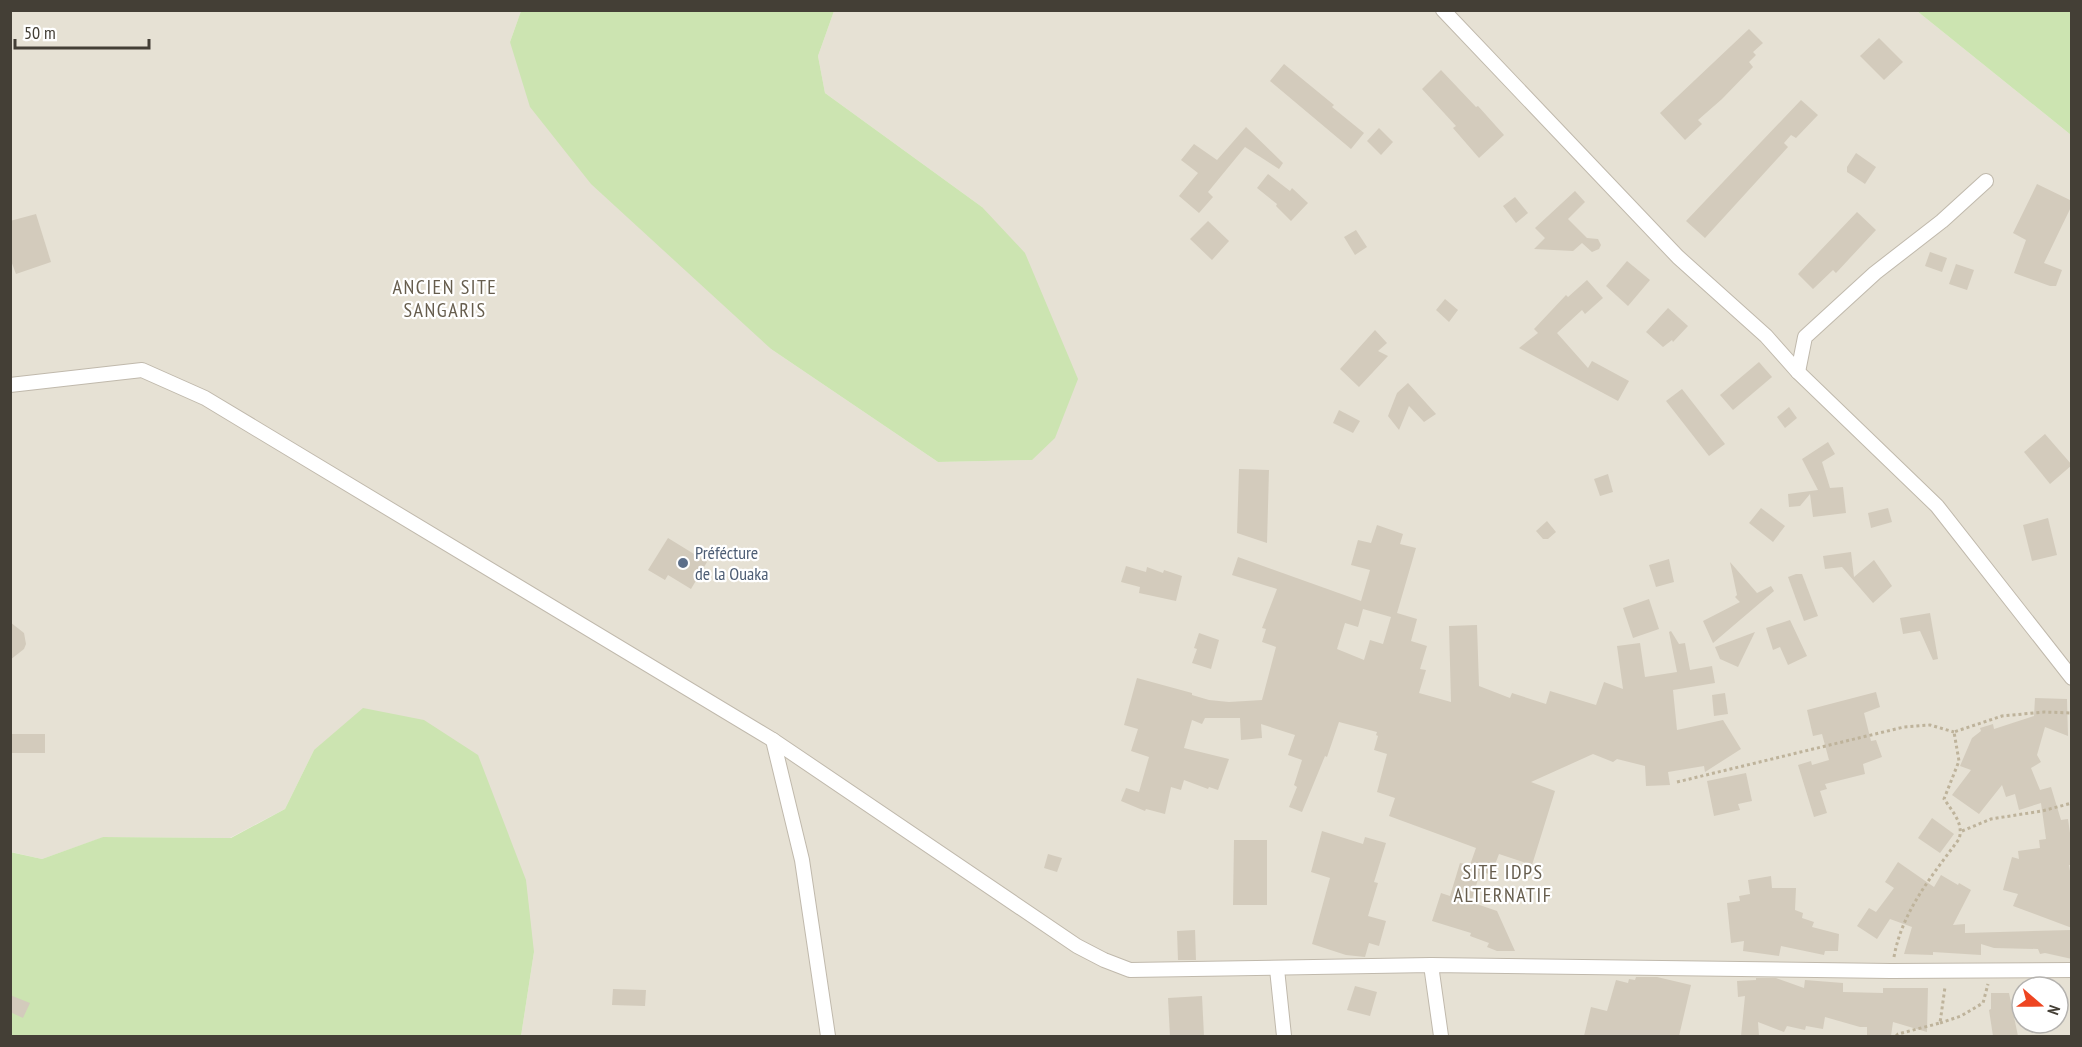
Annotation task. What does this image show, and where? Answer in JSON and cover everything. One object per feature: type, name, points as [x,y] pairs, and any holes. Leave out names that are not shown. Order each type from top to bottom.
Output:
[{"type":"street","points":[[1443,10],[1678,257],[1766,336],[1798,372],[1937,506],[2072,678]]},
{"type":"street","points":[[1798,372],[1805,337],[1875,273],[1942,221],[1986,181]]},
{"type":"street","points":[[10,385],[142,370],[205,398],[773,740],[1077,946],[1130,970],[1431,965],[1891,971],[2072,970]]},
{"type":"street","points":[[773,740],[802,860],[828,1036]]},
{"type":"street","points":[[1431,965],[1441,1036]]},
{"type":"street","points":[[1277,969],[1284,1036]]},
{"type":"path","points":[[1677,782],[1904,727],[1930,725],[1954,732],[2002,716],[2044,711],[2072,713]]},
{"type":"path","points":[[1891,971],[1897,939],[1914,903],[1959,840],[1962,831],[1944,799],[1959,760],[1954,732]]},
{"type":"path","points":[[1962,831],[1991,819],[2042,811],[2072,803]]},
{"type":"path","points":[[1940,1023],[1947,971]]},
{"type":"path","points":[[1896,1036],[1906,1031],[1961,1016],[1983,1003],[1991,971]]},
{"type":"shaded area","points":[[10,11],[521,11],[510,42],[771,349],[938,462],[1032,460],[982,207],[825,93],[818,56],[834,11],[1917,11],[2071,135],[2071,1036],[521,1036],[534,952],[314,750],[285,809],[230,838],[104,837],[42,859],[11,852]]},
{"type":"green space","points":[[521,11],[834,11],[818,56],[825,93],[982,207],[1025,253],[1078,379],[1055,438],[1032,460],[938,462],[771,349],[591,184],[530,107],[510,42]]},
{"type":"green space","points":[[1917,11],[2071,11],[2071,135]]},
{"type":"green space","points":[[363,708],[424,720],[478,755],[526,880],[534,952],[521,1036],[11,1036],[10,852],[42,859],[103,837],[231,838],[285,809],[314,750]]},
{"type":"building","points":[[1749,29],[1763,43],[1753,52],[1756,55],[1749,62],[1753,67],[1698,120],[1702,124],[1685,140],[1660,113]]},
{"type":"building","points":[[1879,38],[1903,62],[1884,80],[1860,56]]},
{"type":"building","points":[[1284,64],[1364,133],[1351,149],[1270,81]]},
{"type":"building","points":[[1441,70],[1504,135],[1479,158],[1453,128],[1456,126],[1422,89]]},
{"type":"building","points":[[1801,100],[1818,115],[1796,138],[1791,135],[1784,143],[1788,147],[1705,238],[1686,221]]},
{"type":"building","points":[[1246,127],[1283,163],[1279,169],[1245,147],[1208,192],[1213,197],[1199,213],[1179,196],[1198,173],[1181,160],[1194,144],[1217,160]]},
{"type":"building","points":[[1379,128],[1393,142],[1381,155],[1367,141]]},
{"type":"building","points":[[1856,153],[1876,167],[1865,184],[1847,172],[1847,167]]},
{"type":"building","points":[[1268,174],[1290,191],[1292,188],[1308,203],[1291,221],[1276,206],[1277,204],[1257,188]]},
{"type":"building","points":[[2037,184],[2072,201],[2044,263],[2062,270],[2056,286],[2014,273],[2026,240],[2013,233]]},
{"type":"building","points":[[1575,191],[1585,202],[1568,219],[1587,238],[1598,239],[1601,245],[1599,249],[1592,252],[1582,243],[1573,251],[1534,249],[1545,238],[1535,228]]},
{"type":"building","points":[[1515,197],[1528,213],[1516,223],[1503,206]]},
{"type":"building","points":[[1857,212],[1876,230],[1836,273],[1833,270],[1813,289],[1798,274]]},
{"type":"building","points":[[36,214],[51,262],[16,274],[10,258],[10,221]]},
{"type":"building","points":[[1208,221],[1229,241],[1212,260],[1190,239]]},
{"type":"building","points":[[1356,230],[1367,247],[1355,255],[1344,237]]},
{"type":"building","points":[[1930,252],[1947,258],[1942,272],[1925,266]]},
{"type":"building","points":[[1627,261],[1650,280],[1628,306],[1606,286]]},
{"type":"building","points":[[1956,264],[1974,270],[1967,290],[1949,284]]},
{"type":"building","points":[[1587,280],[1603,298],[1585,314],[1582,310],[1557,333],[1588,368],[1592,361],[1629,381],[1618,401],[1519,348],[1538,333],[1534,329],[1566,295],[1568,297]]},
{"type":"building","points":[[1445,299],[1458,310],[1449,322],[1436,310]]},
{"type":"building","points":[[1668,308],[1688,326],[1673,342],[1672,340],[1663,347],[1646,332]]},
{"type":"building","points":[[1375,330],[1387,343],[1378,351],[1388,356],[1359,387],[1340,369]]},
{"type":"building","points":[[1759,362],[1772,377],[1733,410],[1720,395]]},
{"type":"building","points":[[1408,383],[1436,414],[1424,422],[1409,406],[1399,430],[1388,416],[1397,393]]},
{"type":"building","points":[[1682,389],[1725,444],[1709,456],[1666,401]]},
{"type":"building","points":[[1789,407],[1797,418],[1785,428],[1777,417]]},
{"type":"building","points":[[1339,410],[1360,421],[1353,433],[1333,423]]},
{"type":"building","points":[[2045,434],[2072,465],[2050,484],[2024,452]]},
{"type":"building","points":[[1828,442],[1835,454],[1822,462],[1830,488],[1843,487],[1846,513],[1813,517],[1810,494],[1800,506],[1789,507],[1788,494],[1818,490],[1802,459]]},
{"type":"building","points":[[1239,469],[1269,470],[1267,543],[1237,533]]},
{"type":"building","points":[[1608,474],[1613,492],[1600,496],[1594,479]]},
{"type":"building","points":[[1761,508],[1785,526],[1773,542],[1749,523]]},
{"type":"building","points":[[1888,508],[1892,522],[1871,528],[1868,513]]},
{"type":"building","points":[[2048,518],[2057,555],[2032,561],[2023,525]]},
{"type":"building","points":[[1547,521],[1556,532],[1548,539],[1543,539],[1536,531]]},
{"type":"building","points":[[1377,525],[1403,534],[1400,544],[1416,548],[1397,613],[1417,619],[1411,641],[1427,646],[1420,669],[1426,670],[1419,693],[1451,702],[1449,626],[1477,625],[1479,686],[1510,698],[1512,693],[1546,704],[1550,691],[1596,705],[1604,682],[1623,689],[1617,646],[1640,643],[1645,677],[1677,672],[1669,632],[1671,631],[1679,644],[1685,643],[1690,670],[1712,666],[1715,683],[1673,690],[1677,730],[1723,720],[1741,749],[1705,772],[1704,766],[1668,772],[1670,785],[1646,786],[1645,766],[1617,759],[1613,762],[1593,754],[1531,782],[1555,791],[1532,865],[1499,854],[1491,875],[1478,870],[1480,873],[1471,902],[1497,911],[1515,951],[1497,951],[1487,947],[1489,943],[1470,936],[1471,933],[1432,921],[1441,893],[1450,896],[1460,863],[1470,865],[1476,848],[1389,816],[1395,798],[1377,792],[1387,754],[1374,750],[1377,732],[1339,722],[1327,757],[1325,756],[1302,812],[1289,807],[1297,787],[1294,785],[1302,760],[1288,755],[1295,735],[1261,724],[1262,738],[1241,740],[1240,718],[1205,718],[1202,724],[1192,720],[1184,748],[1229,759],[1218,790],[1209,787],[1208,789],[1184,780],[1181,790],[1171,787],[1165,814],[1146,809],[1145,811],[1121,801],[1126,788],[1139,792],[1149,757],[1131,751],[1138,729],[1124,725],[1137,678],[1209,700],[1229,702],[1262,700],[1276,647],[1262,642],[1266,629],[1262,628],[1277,589],[1232,575],[1238,557],[1361,601],[1370,570],[1351,565],[1358,540],[1371,543]],"holes":[[[1363,609],[1391,617],[1383,644],[1370,640],[1364,660],[1337,649],[1345,623],[1358,627]]]},
{"type":"building","points":[[668,538],[707,562],[691,589],[668,575],[665,580],[648,570]]},
{"type":"building","points":[[1851,552],[1854,577],[1874,560],[1892,586],[1873,603],[1842,567],[1825,569],[1823,556]]},
{"type":"building","points":[[1669,559],[1674,582],[1656,587],[1649,565]]},
{"type":"building","points":[[1730,562],[1757,593],[1771,586],[1774,591],[1713,643],[1703,621],[1740,602],[1735,597],[1737,595]]},
{"type":"building","points":[[1126,566],[1146,572],[1147,567],[1163,573],[1164,570],[1182,576],[1176,601],[1139,593],[1140,587],[1121,582]]},
{"type":"building","points":[[1802,574],[1818,616],[1804,621],[1788,577]]},
{"type":"building","points":[[1649,599],[1659,629],[1633,638],[1623,608]]},
{"type":"building","points":[[1930,613],[1938,659],[1933,660],[1920,631],[1903,634],[1900,618]]},
{"type":"building","points":[[1790,620],[1807,656],[1788,665],[1780,647],[1773,650],[1766,628]]},
{"type":"building","points":[[10,622],[24,633],[26,644],[24,649],[10,660]]},
{"type":"building","points":[[1755,632],[1738,667],[1720,659],[1715,647]]},
{"type":"building","points":[[1199,633],[1219,640],[1211,669],[1192,663]]},
{"type":"building","points":[[1876,692],[1880,707],[1864,713],[1871,741],[1876,740],[1882,757],[1863,764],[1865,774],[1825,784],[1827,789],[1820,791],[1827,813],[1814,817],[1798,765],[1811,761],[1812,765],[1829,760],[1822,734],[1813,736],[1807,710]]},
{"type":"building","points":[[1725,693],[1728,714],[1714,716],[1712,695]]},
{"type":"building","points":[[2035,698],[2067,699],[2068,736],[2045,727],[2037,755],[2041,762],[2031,768],[2040,790],[2051,787],[2061,820],[2068,819],[2070,833],[2072,833],[2072,865],[2069,865],[2072,883],[2072,928],[2013,906],[2018,894],[2003,890],[2012,857],[2019,859],[2018,851],[2040,848],[2039,840],[2046,839],[2041,803],[2019,810],[2015,794],[2006,797],[2002,785],[1979,814],[1952,795],[1971,770],[1960,766],[1972,738],[1981,731],[1980,728],[1993,724],[1994,729],[2034,716]]},
{"type":"building","points":[[10,734],[45,734],[45,753],[10,753]]},
{"type":"building","points":[[1746,773],[1752,801],[1738,804],[1740,810],[1714,816],[1707,781]]},
{"type":"building","points":[[1932,818],[1954,834],[1940,853],[1918,838]]},
{"type":"building","points":[[1322,831],[1363,844],[1365,837],[1386,843],[1374,882],[1378,883],[1368,916],[1386,921],[1379,946],[1369,943],[1365,957],[1346,955],[1312,944],[1330,878],[1311,872]]},
{"type":"building","points":[[1234,840],[1267,840],[1267,905],[1233,905]]},
{"type":"building","points":[[1048,854],[1062,858],[1057,872],[1044,868]]},
{"type":"building","points":[[1898,862],[1934,887],[1941,875],[1971,890],[1953,925],[1965,924],[1965,933],[2072,930],[2072,959],[2040,954],[2038,949],[1994,948],[1981,944],[1981,955],[1933,952],[1933,955],[1904,954],[1912,927],[1890,919],[1877,939],[1857,926],[1869,908],[1876,912],[1894,888],[1885,882]]},
{"type":"building","points":[[1771,876],[1772,888],[1796,888],[1795,910],[1803,913],[1802,918],[1814,922],[1812,927],[1839,934],[1838,951],[1825,951],[1824,955],[1781,946],[1779,956],[1743,951],[1744,941],[1731,943],[1727,903],[1740,901],[1739,896],[1750,894],[1748,880]]},
{"type":"building","points":[[1195,930],[1196,960],[1178,960],[1177,931]]},
{"type":"building","points":[[1636,977],[1657,977],[1691,985],[1679,1036],[1584,1036],[1591,1007],[1607,1011],[1616,980],[1628,983],[1629,979],[1635,980]]},
{"type":"building","points":[[1756,978],[1776,978],[1804,988],[1805,980],[1843,983],[1843,992],[1883,993],[1883,988],[1928,988],[1927,1032],[1893,1022],[1891,1036],[1867,1036],[1867,1027],[1825,1017],[1823,1029],[1806,1026],[1805,1030],[1787,1026],[1784,1032],[1758,1022],[1759,1036],[1741,1036],[1745,996],[1738,997],[1737,981],[1756,980]]},
{"type":"building","points":[[1355,986],[1377,992],[1370,1016],[1347,1010]]},
{"type":"building","points":[[613,989],[646,990],[645,1006],[612,1005]]},
{"type":"building","points":[[1991,993],[2009,993],[2010,1035],[2018,1036],[1993,1036],[1989,1010],[1991,1009]]},
{"type":"building","points":[[10,995],[30,1003],[23,1018],[10,1012]]},
{"type":"building","points":[[1202,996],[1204,1036],[1170,1036],[1168,998]]},
{"type":"place","name":"Préfécture de la Ouaka","points":[[683,563]]},
{"type":"district","name":"ANCIEN SITE SANGARIS","points":[[445,298]]},
{"type":"district","name":"SITE IDPS ALTERNATIF","points":[[1503,884]]}]
